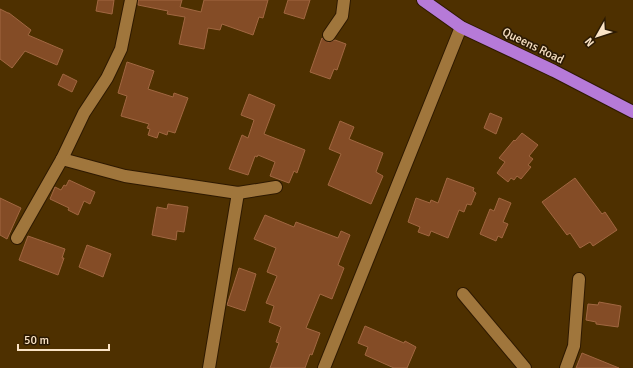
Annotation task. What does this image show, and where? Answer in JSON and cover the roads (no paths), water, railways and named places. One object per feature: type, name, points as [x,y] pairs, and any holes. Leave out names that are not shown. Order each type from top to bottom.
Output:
[{"type":"highway","name":"Queens Road","points":[[423,0],[461,27],[554,71],[633,112]]},
{"type":"street","points":[[17,238],[62,159],[84,113],[107,78],[121,49],[131,0]]},
{"type":"street","points":[[329,35],[342,16],[344,0]]},
{"type":"street","points":[[324,368],[461,27]]},
{"type":"street","points":[[62,159],[125,176],[238,193],[276,187]]},
{"type":"street","points":[[209,368],[238,193]]},
{"type":"street","points":[[566,368],[574,346],[579,279]]},
{"type":"street","points":[[463,294],[525,368]]}]
